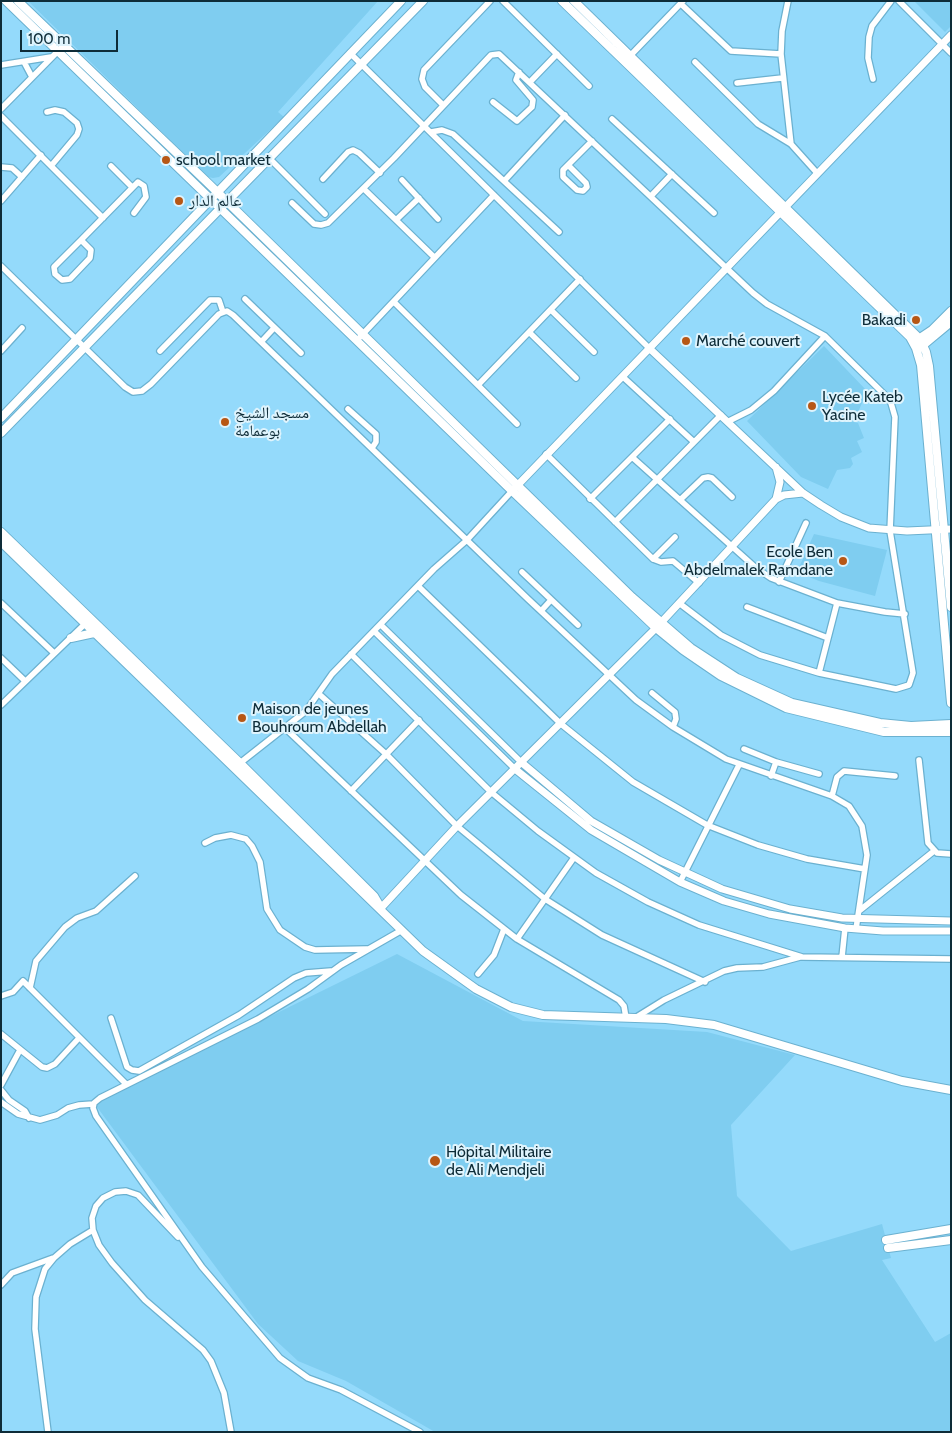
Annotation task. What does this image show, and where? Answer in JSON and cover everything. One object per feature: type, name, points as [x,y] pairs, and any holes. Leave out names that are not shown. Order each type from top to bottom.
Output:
[{"type":"main road","points":[[6,1],[19,6],[210,199],[360,338],[658,626],[721,676],[786,708],[884,732],[951,732]]},
{"type":"main road","points":[[1,433],[423,1]]},
{"type":"main road","points":[[562,1],[628,59]]},
{"type":"main road","points":[[574,1],[628,59],[919,344],[944,530],[951,703]]},
{"type":"main road","points":[[1,418],[399,3],[408,15]]},
{"type":"main road","points":[[62,48],[217,192],[360,338]]},
{"type":"main road","points":[[782,210],[914,331],[928,359]]},
{"type":"main road","points":[[951,311],[935,332],[928,359],[951,607]]},
{"type":"main road","points":[[919,344],[951,322]]},
{"type":"main road","points":[[914,331],[921,333],[935,332]]},
{"type":"main road","points":[[1,532],[88,622],[94,633],[368,899],[381,908],[402,930],[450,972],[476,989],[511,1007],[554,1017],[682,1020],[714,1025],[902,1082],[951,1090]]},
{"type":"main road","points":[[1,542],[240,763],[374,896],[381,908]]},
{"type":"main road","points":[[658,626],[737,678],[792,703],[880,723],[911,726],[951,724]]},
{"type":"main road","points":[[71,638],[85,633],[94,633]]},
{"type":"main road","points":[[951,1229],[887,1244],[951,1240]]},
{"type":"street","points":[[443,105],[425,87],[422,79],[424,70],[490,1]]},
{"type":"street","points":[[503,1],[589,86]]},
{"type":"street","points":[[788,1],[782,31],[781,54],[782,78],[791,144]]},
{"type":"street","points":[[873,79],[868,58],[869,37],[872,26],[891,1]]},
{"type":"street","points":[[899,1],[951,53]]},
{"type":"street","points":[[628,59],[682,2],[731,51],[781,54]]},
{"type":"street","points":[[240,763],[306,711],[332,674],[351,654],[466,540],[546,454],[623,377],[725,268],[951,35]]},
{"type":"street","points":[[1,109],[62,48]]},
{"type":"street","points":[[350,54],[649,348],[803,493],[847,520],[869,528],[944,530]]},
{"type":"street","points":[[292,203],[314,224],[325,225],[380,173],[493,54],[501,55],[725,268],[767,304],[825,336],[886,395],[893,407],[894,417],[890,530],[914,673],[909,685],[896,689],[819,673],[741,646],[721,635],[679,603]]},
{"type":"street","points":[[530,82],[557,54]]},
{"type":"street","points":[[1,66],[51,57]]},
{"type":"street","points":[[24,62],[32,77]]},
{"type":"street","points":[[695,62],[758,124],[791,144],[817,174]]},
{"type":"street","points":[[492,102],[516,121],[520,120],[532,107],[532,98],[516,80],[519,72]]},
{"type":"street","points":[[736,83],[782,78]]},
{"type":"street","points":[[47,112],[55,110],[64,112],[77,123],[79,129],[77,135],[51,166]]},
{"type":"street","points":[[505,180],[565,115]]},
{"type":"street","points":[[1,116],[103,218]]},
{"type":"street","points":[[612,119],[714,213]]},
{"type":"street","points":[[431,132],[442,130],[453,134],[505,180],[559,232]]},
{"type":"street","points":[[568,165],[586,183],[583,191],[577,190],[563,177],[562,172],[568,165],[592,141]]},
{"type":"street","points":[[323,179],[348,152],[353,150],[359,153],[380,173]]},
{"type":"street","points":[[1,201],[41,156]]},
{"type":"street","points":[[269,158],[325,214]]},
{"type":"street","points":[[111,166],[132,187]]},
{"type":"street","points":[[1,167],[12,168],[22,177]]},
{"type":"street","points":[[651,196],[672,174]]},
{"type":"street","points":[[402,180],[438,219]]},
{"type":"street","points":[[81,240],[91,250],[90,258],[70,279],[62,280],[55,274],[54,267],[136,182],[140,182],[146,192],[144,202],[134,214]]},
{"type":"street","points":[[364,189],[434,257]]},
{"type":"street","points":[[360,338],[494,195]]},
{"type":"street","points":[[396,220],[419,198]]},
{"type":"street","points":[[1,266],[129,390],[139,392],[151,384],[223,312]]},
{"type":"street","points":[[479,384],[580,279]]},
{"type":"street","points":[[245,299],[300,353]]},
{"type":"street","points":[[160,351],[210,300],[219,300],[223,312]]},
{"type":"street","points":[[394,302],[479,384],[517,424]]},
{"type":"street","points":[[551,310],[594,352]]},
{"type":"street","points":[[223,312],[233,315],[262,341],[372,448],[436,506],[466,540],[636,700],[672,727],[704,747],[739,765],[832,796],[849,806],[862,826],[867,855],[856,929]]},
{"type":"street","points":[[1,351],[22,328]]},
{"type":"street","points":[[262,341],[274,328]]},
{"type":"street","points":[[529,332],[576,378]]},
{"type":"street","points":[[729,422],[751,410],[774,390],[825,336]]},
{"type":"street","points":[[623,377],[694,442]]},
{"type":"street","points":[[348,408],[376,434],[376,442],[372,448]]},
{"type":"street","points":[[615,522],[720,415]]},
{"type":"street","points":[[590,499],[670,418]]},
{"type":"street","points":[[546,454],[653,560],[661,562],[673,561],[699,583]]},
{"type":"street","points":[[632,457],[756,568],[779,582],[836,603],[905,614]]},
{"type":"street","points":[[776,467],[780,482],[776,499]]},
{"type":"street","points":[[680,500],[703,478],[708,477],[712,478],[732,497]]},
{"type":"street","points":[[381,908],[457,826],[658,626],[776,499],[784,495],[803,493]]},
{"type":"street","points":[[779,582],[806,523]]},
{"type":"street","points":[[653,560],[675,537]]},
{"type":"street","points":[[522,572],[578,625]]},
{"type":"street","points":[[418,586],[560,724],[633,782],[707,825],[758,845],[807,859],[865,869]]},
{"type":"street","points":[[541,611],[551,600]]},
{"type":"street","points":[[1,603],[54,653]]},
{"type":"street","points":[[819,673],[836,603]]},
{"type":"street","points":[[747,607],[828,638]]},
{"type":"street","points":[[1,705],[24,680],[88,622]]},
{"type":"street","points":[[381,625],[521,762],[591,821],[634,847],[685,873],[752,899],[790,908],[857,919],[951,921]]},
{"type":"street","points":[[374,631],[515,769],[591,830],[680,882],[724,901],[770,914],[845,928],[951,931]]},
{"type":"street","points":[[351,654],[491,792],[573,859],[624,889],[699,925],[802,957]]},
{"type":"street","points":[[1,658],[24,680]]},
{"type":"street","points":[[652,693],[675,712],[676,719],[672,727]]},
{"type":"street","points":[[319,694],[386,754],[457,826],[545,899],[602,935],[705,982]]},
{"type":"street","points":[[351,791],[419,720]]},
{"type":"street","points":[[284,727],[424,862],[517,940],[619,1000],[630,1018],[664,1000],[733,969],[763,967],[802,957],[951,960]]},
{"type":"street","points":[[744,749],[776,762],[819,774]]},
{"type":"street","points":[[918,760],[927,839],[934,851],[944,855],[951,854]]},
{"type":"street","points":[[770,776],[776,762]]},
{"type":"street","points":[[680,882],[707,825],[739,765]]},
{"type":"street","points":[[832,796],[836,777],[844,770],[895,776]]},
{"type":"street","points":[[205,843],[232,835],[246,839],[252,846],[262,869],[263,898],[266,909],[280,930],[305,947],[315,950],[367,949]]},
{"type":"street","points":[[858,911],[934,851]]},
{"type":"street","points":[[517,940],[573,859]]},
{"type":"street","points":[[30,988],[36,961],[64,927],[76,918],[96,911],[135,876]]},
{"type":"street","points":[[842,957],[845,928]]},
{"type":"street","points":[[478,974],[494,955],[504,929]]},
{"type":"street","points":[[1,1102],[18,1114],[29,1119],[40,1120],[58,1115],[73,1106],[93,1104],[100,1098],[126,1084],[258,1019],[308,989],[367,949],[402,930]]},
{"type":"street","points":[[111,1018],[127,1066],[132,1070],[139,1071],[239,1015],[294,978],[306,973],[333,971]]},
{"type":"street","points":[[1,996],[13,992],[21,981],[126,1084]]},
{"type":"street","points":[[1,1034],[42,1067],[50,1067],[79,1038]]},
{"type":"street","points":[[1,1085],[20,1050]]},
{"type":"street","points":[[1,1090],[9,1100],[25,1112],[29,1119]]},
{"type":"street","points":[[93,1104],[96,1116],[188,1247],[218,1286],[287,1365],[308,1378],[341,1390],[420,1432]]},
{"type":"street","points":[[188,1247],[151,1206],[138,1195],[126,1191],[115,1192],[103,1198],[96,1206],[92,1218],[93,1230],[99,1245],[144,1300],[207,1355],[224,1393],[230,1432]]},
{"type":"street","points":[[48,1432],[35,1316],[40,1282],[54,1258],[70,1244],[93,1230]]},
{"type":"street","points":[[1,1285],[12,1273],[54,1258]]},
{"type":"shaded area","points":[[28,1],[378,1],[278,112],[284,117],[219,177],[213,178],[208,177]]},
{"type":"shaded area","points":[[914,1],[951,1],[951,26],[945,32]]},
{"type":"shaded area","name":"Lycée Kateb Yacine","points":[[824,346],[867,391],[854,422],[858,423],[864,438],[857,441],[862,452],[851,458],[853,464],[850,468],[837,470],[828,489],[801,477],[747,421]]},
{"type":"shaded area","name":"Ecole Ben Abdelmalek Ramdane","points":[[814,534],[887,550],[875,596],[819,581],[797,572]]},
{"type":"shaded area","name":"Hôpital Militaire de Ali Mendjeli","points":[[397,954],[523,1021],[707,1032],[795,1055],[731,1125],[737,1196],[791,1251],[882,1224],[891,1258],[882,1260],[935,1342],[951,1333],[951,1432],[435,1432],[346,1381],[298,1361],[258,1324],[94,1103]]},
{"type":"place","name":"school market","points":[[166,160]]},
{"type":"place","name":"عالم الدار","points":[[179,201]]},
{"type":"place","name":"Bakadi","points":[[916,320]]},
{"type":"place","name":"Marché couvert","points":[[686,341]]},
{"type":"place","name":"Lycée Kateb Yacine","points":[[812,406]]},
{"type":"place","name":"مسجد الشيخ بوعمامة","points":[[225,422]]},
{"type":"place","name":"Ecole Ben Abdelmalek Ramdane","points":[[843,561]]},
{"type":"place","name":"Maison de jeunes Bouhroum Abdellah","points":[[242,718]]},
{"type":"place","name":"Hôpital Militaire de Ali Mendjeli","points":[[435,1161]]}]
